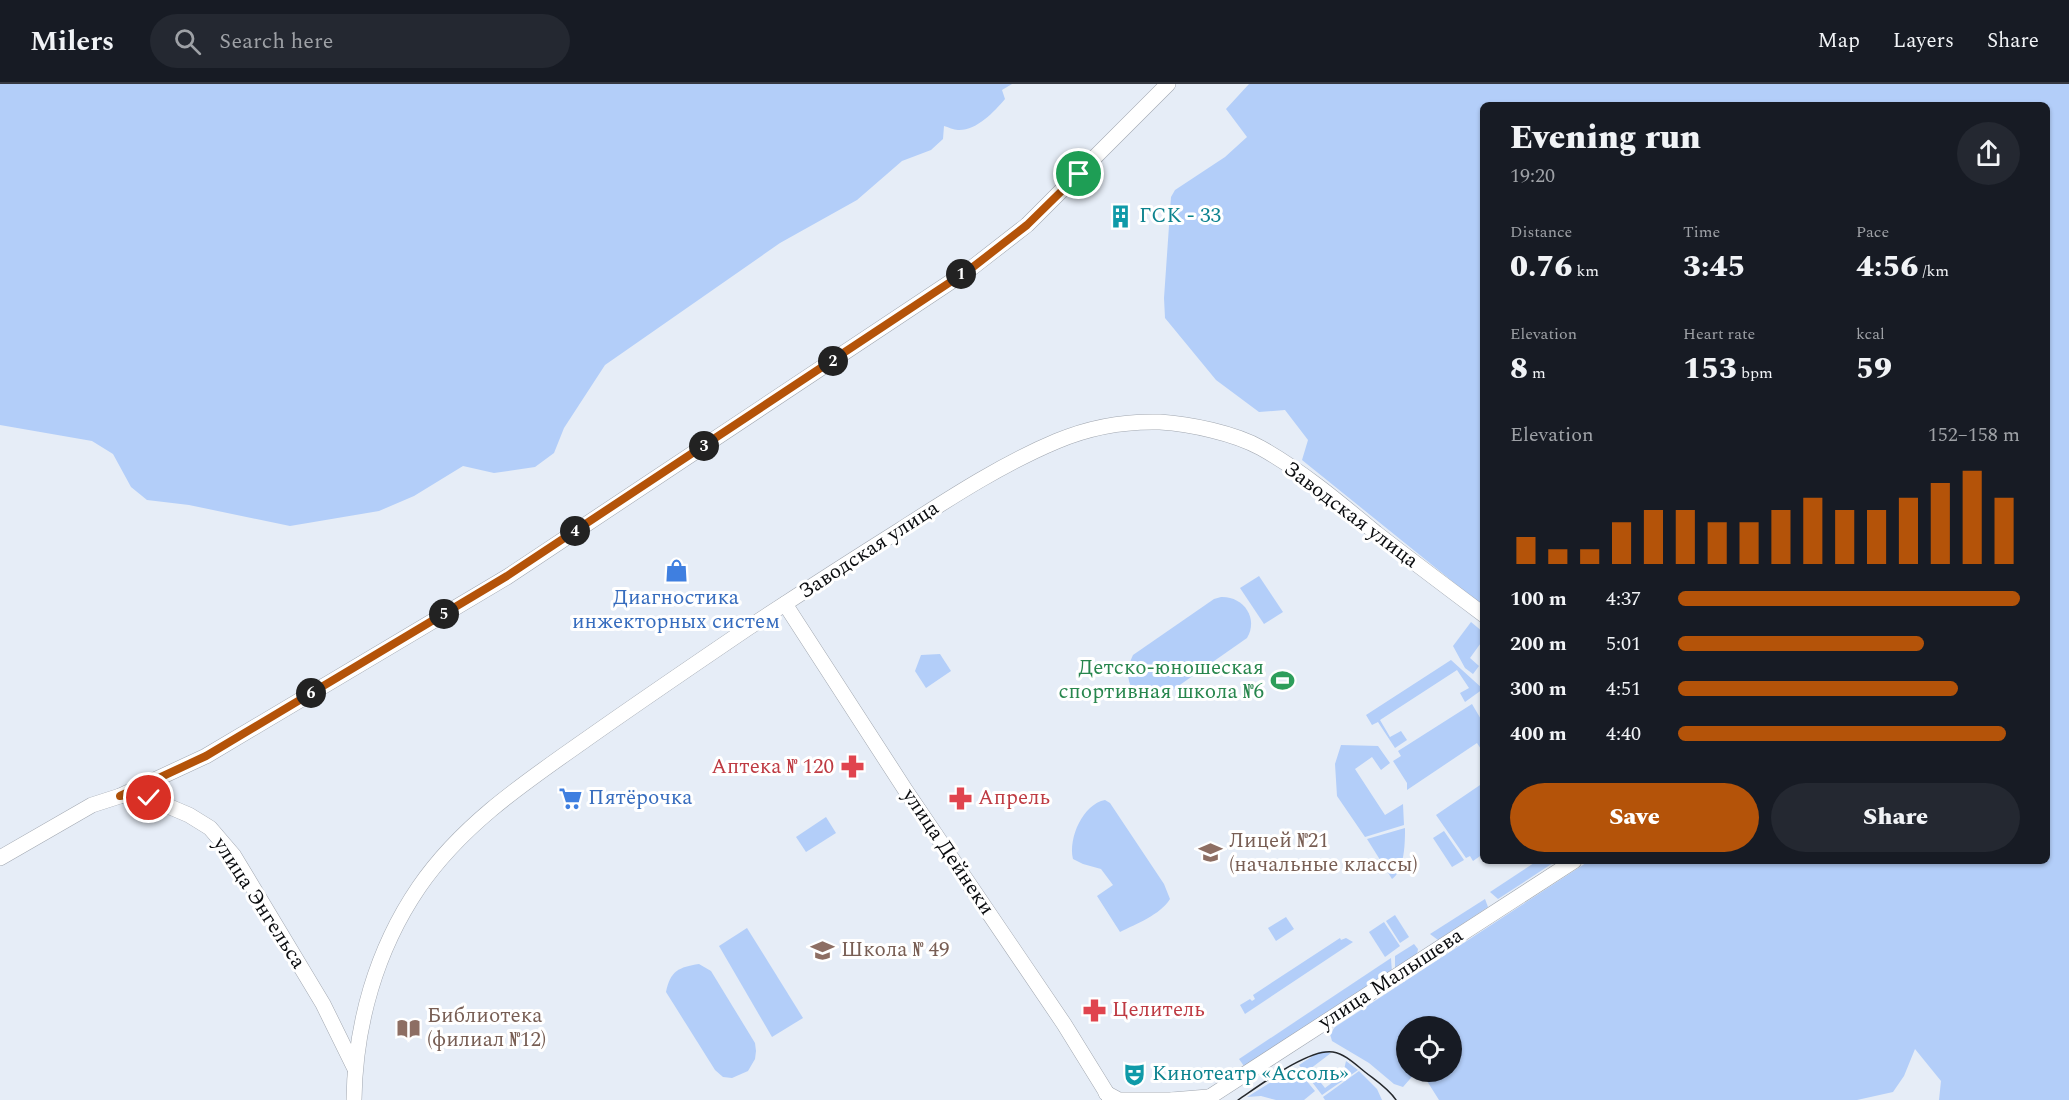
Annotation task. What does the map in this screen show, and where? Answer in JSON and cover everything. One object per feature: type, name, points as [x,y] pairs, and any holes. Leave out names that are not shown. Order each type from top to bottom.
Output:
[{"type":"street","points":[[120,796],[206,756],[507,576],[963,273],[1027,225],[1168,84]]},
{"type":"street","name":"Заводская улица","points":[[354,1100],[355,1069],[364,1016],[374,977],[390,935],[419,887],[459,837],[484,814],[529,780],[693,665],[785,604],[963,490],[1059,440],[1110,424],[1162,422],[1232,436],[1259,447],[1337,501],[1480,612]]},
{"type":"street","name":"улица Дейнеки","points":[[785,604],[906,791],[1064,1023],[1109,1097]]},
{"type":"street","name":"улица Энгельса","points":[[0,858],[93,805],[120,796],[136,795],[167,806],[200,822],[234,855],[324,1004],[333,1024]]},
{"type":"street","name":"улица Малышева","points":[[1109,1097],[1119,1100],[1207,1099],[1569,864]]},
{"type":"street","points":[[333,1024],[343,1028],[353,1027],[364,1016]]},
{"type":"street","name":"Заводская улица","points":[[333,1024],[355,1069]]},
{"type":"shaded area","points":[[0,84],[1012,84],[1002,90],[1005,99],[984,120],[965,129],[956,130],[944,126],[943,139],[931,150],[902,161],[857,200],[780,243],[605,365],[564,428],[554,453],[535,467],[494,473],[463,466],[414,496],[379,511],[290,526],[189,505],[147,500],[131,487],[113,454],[92,441],[0,425]]},
{"type":"shaded area","points":[[1249,84],[2069,84],[2069,1100],[1939,1100],[1941,1081],[1915,1049],[1904,1076],[1893,1092],[1857,1100],[1439,1100],[1428,1082],[1462,1082],[1462,1016],[1396,1016],[1396,1082],[1407,1082],[1403,1087],[1394,1084],[1369,1063],[1332,1041],[1330,1034],[1335,1027],[1584,864],[2050,864],[2050,102],[1480,102],[1480,604],[1302,460],[1308,440],[1285,410],[1259,412],[1216,380],[1165,318],[1164,298],[1171,197],[1175,190],[1225,157],[1247,137],[1226,109]]},
{"type":"shaded area","points":[[1259,576],[1283,612],[1264,624],[1240,588]]},
{"type":"shaded area","points":[[1221,597],[1236,600],[1247,610],[1251,623],[1247,638],[1164,696],[1145,697],[1132,689],[1128,674],[1133,655],[1214,599]]},
{"type":"shaded area","points":[[1471,622],[1480,630],[1480,644],[1470,658],[1479,666],[1473,674],[1465,668],[1453,646]]},
{"type":"shaded area","points":[[940,654],[951,671],[926,688],[915,671],[921,655]]},
{"type":"shaded area","points":[[1451,660],[1480,686],[1480,691],[1465,702],[1460,693],[1469,688],[1457,670],[1380,720],[1390,737],[1401,731],[1407,740],[1395,748],[1378,722],[1372,725],[1366,715]]},
{"type":"shaded area","points":[[1472,704],[1480,718],[1480,748],[1477,743],[1407,790],[1407,783],[1393,761],[1401,756],[1398,751]]},
{"type":"shaded area","points":[[1341,745],[1378,746],[1390,763],[1381,770],[1372,757],[1355,769],[1385,815],[1403,804],[1404,825],[1365,837],[1337,796],[1335,764]]},
{"type":"shaded area","points":[[1480,785],[1480,856],[1473,861],[1470,856],[1466,858],[1436,815]]},
{"type":"shaded area","points":[[1105,800],[1110,803],[1164,884],[1170,899],[1154,914],[1120,932],[1097,896],[1113,885],[1101,869],[1073,859],[1072,851],[1075,832],[1084,815],[1097,803]]},
{"type":"shaded area","points":[[826,817],[836,833],[806,852],[796,837]]},
{"type":"shaded area","points":[[1405,828],[1402,862],[1400,869],[1392,879],[1367,839]]},
{"type":"shaded area","points":[[1444,831],[1464,860],[1452,867],[1433,838]]},
{"type":"shaded area","points":[[1532,864],[1551,864],[1498,899],[1490,892]]},
{"type":"shaded area","points":[[1485,899],[1488,907],[1438,940],[1430,934]]},
{"type":"shaded area","points":[[1395,915],[1409,937],[1400,943],[1386,921]]},
{"type":"shaded area","points":[[1286,917],[1294,929],[1276,941],[1268,928]]},
{"type":"shaded area","points":[[1384,922],[1400,946],[1385,957],[1369,932]]},
{"type":"shaded area","points":[[747,928],[803,1018],[772,1037],[719,946]]},
{"type":"shaded area","points":[[1340,938],[1353,942],[1245,1014],[1240,1005],[1250,999],[1252,1001],[1255,999],[1253,995]]},
{"type":"shaded area","points":[[1414,944],[1418,949],[1417,955],[1395,971],[1395,956]]},
{"type":"shaded area","points":[[1391,958],[1392,973],[1246,1069],[1239,1059]]},
{"type":"shaded area","points":[[699,964],[711,971],[755,1043],[755,1059],[748,1071],[732,1078],[723,1077],[715,1070],[666,992],[670,979],[676,971]]},
{"type":"shaded area","points":[[1319,1052],[1331,1053],[1310,1069],[1325,1088],[1345,1073],[1346,1061],[1358,1070],[1322,1095],[1299,1065]]},
{"type":"shaded area","points":[[1295,1067],[1315,1091],[1304,1100],[1247,1097]]},
{"type":"shaded area","points":[[1359,1071],[1377,1089],[1382,1100],[1325,1100],[1323,1097]]},
{"type":"tram line","points":[[1238,1100],[1298,1062],[1323,1052],[1342,1055],[1385,1088],[1396,1100]]},
{"type":"place","name":"ГСК - 33","points":[[1121,216]]},
{"type":"place","name":"Диагностика инжекторных систем","points":[[676,570]]},
{"type":"place","name":"Детско-юношеская спортивная школа №6","points":[[1282,680]]},
{"type":"place","name":"Аптека № 120","points":[[852,767]]},
{"type":"place","name":"Пятёрочка","points":[[570,798]]},
{"type":"place","name":"Апрель","points":[[960,798]]},
{"type":"place","name":"Лицей №21 (начальные классы)","points":[[1211,853]]},
{"type":"place","name":"Школа № 49","points":[[823,950]]},
{"type":"place","name":"Целитель","points":[[1094,1010]]},
{"type":"place","name":"Библиотека (филиал №12)","points":[[409,1028]]},
{"type":"place","name":"Кинотеатр «Ассоль»","points":[[1134,1074]]},
{"type":"route","points":[[149,798],[130,794],[120,796],[206,756],[507,576],[973,267],[1027,225],[1079,174]]}]
